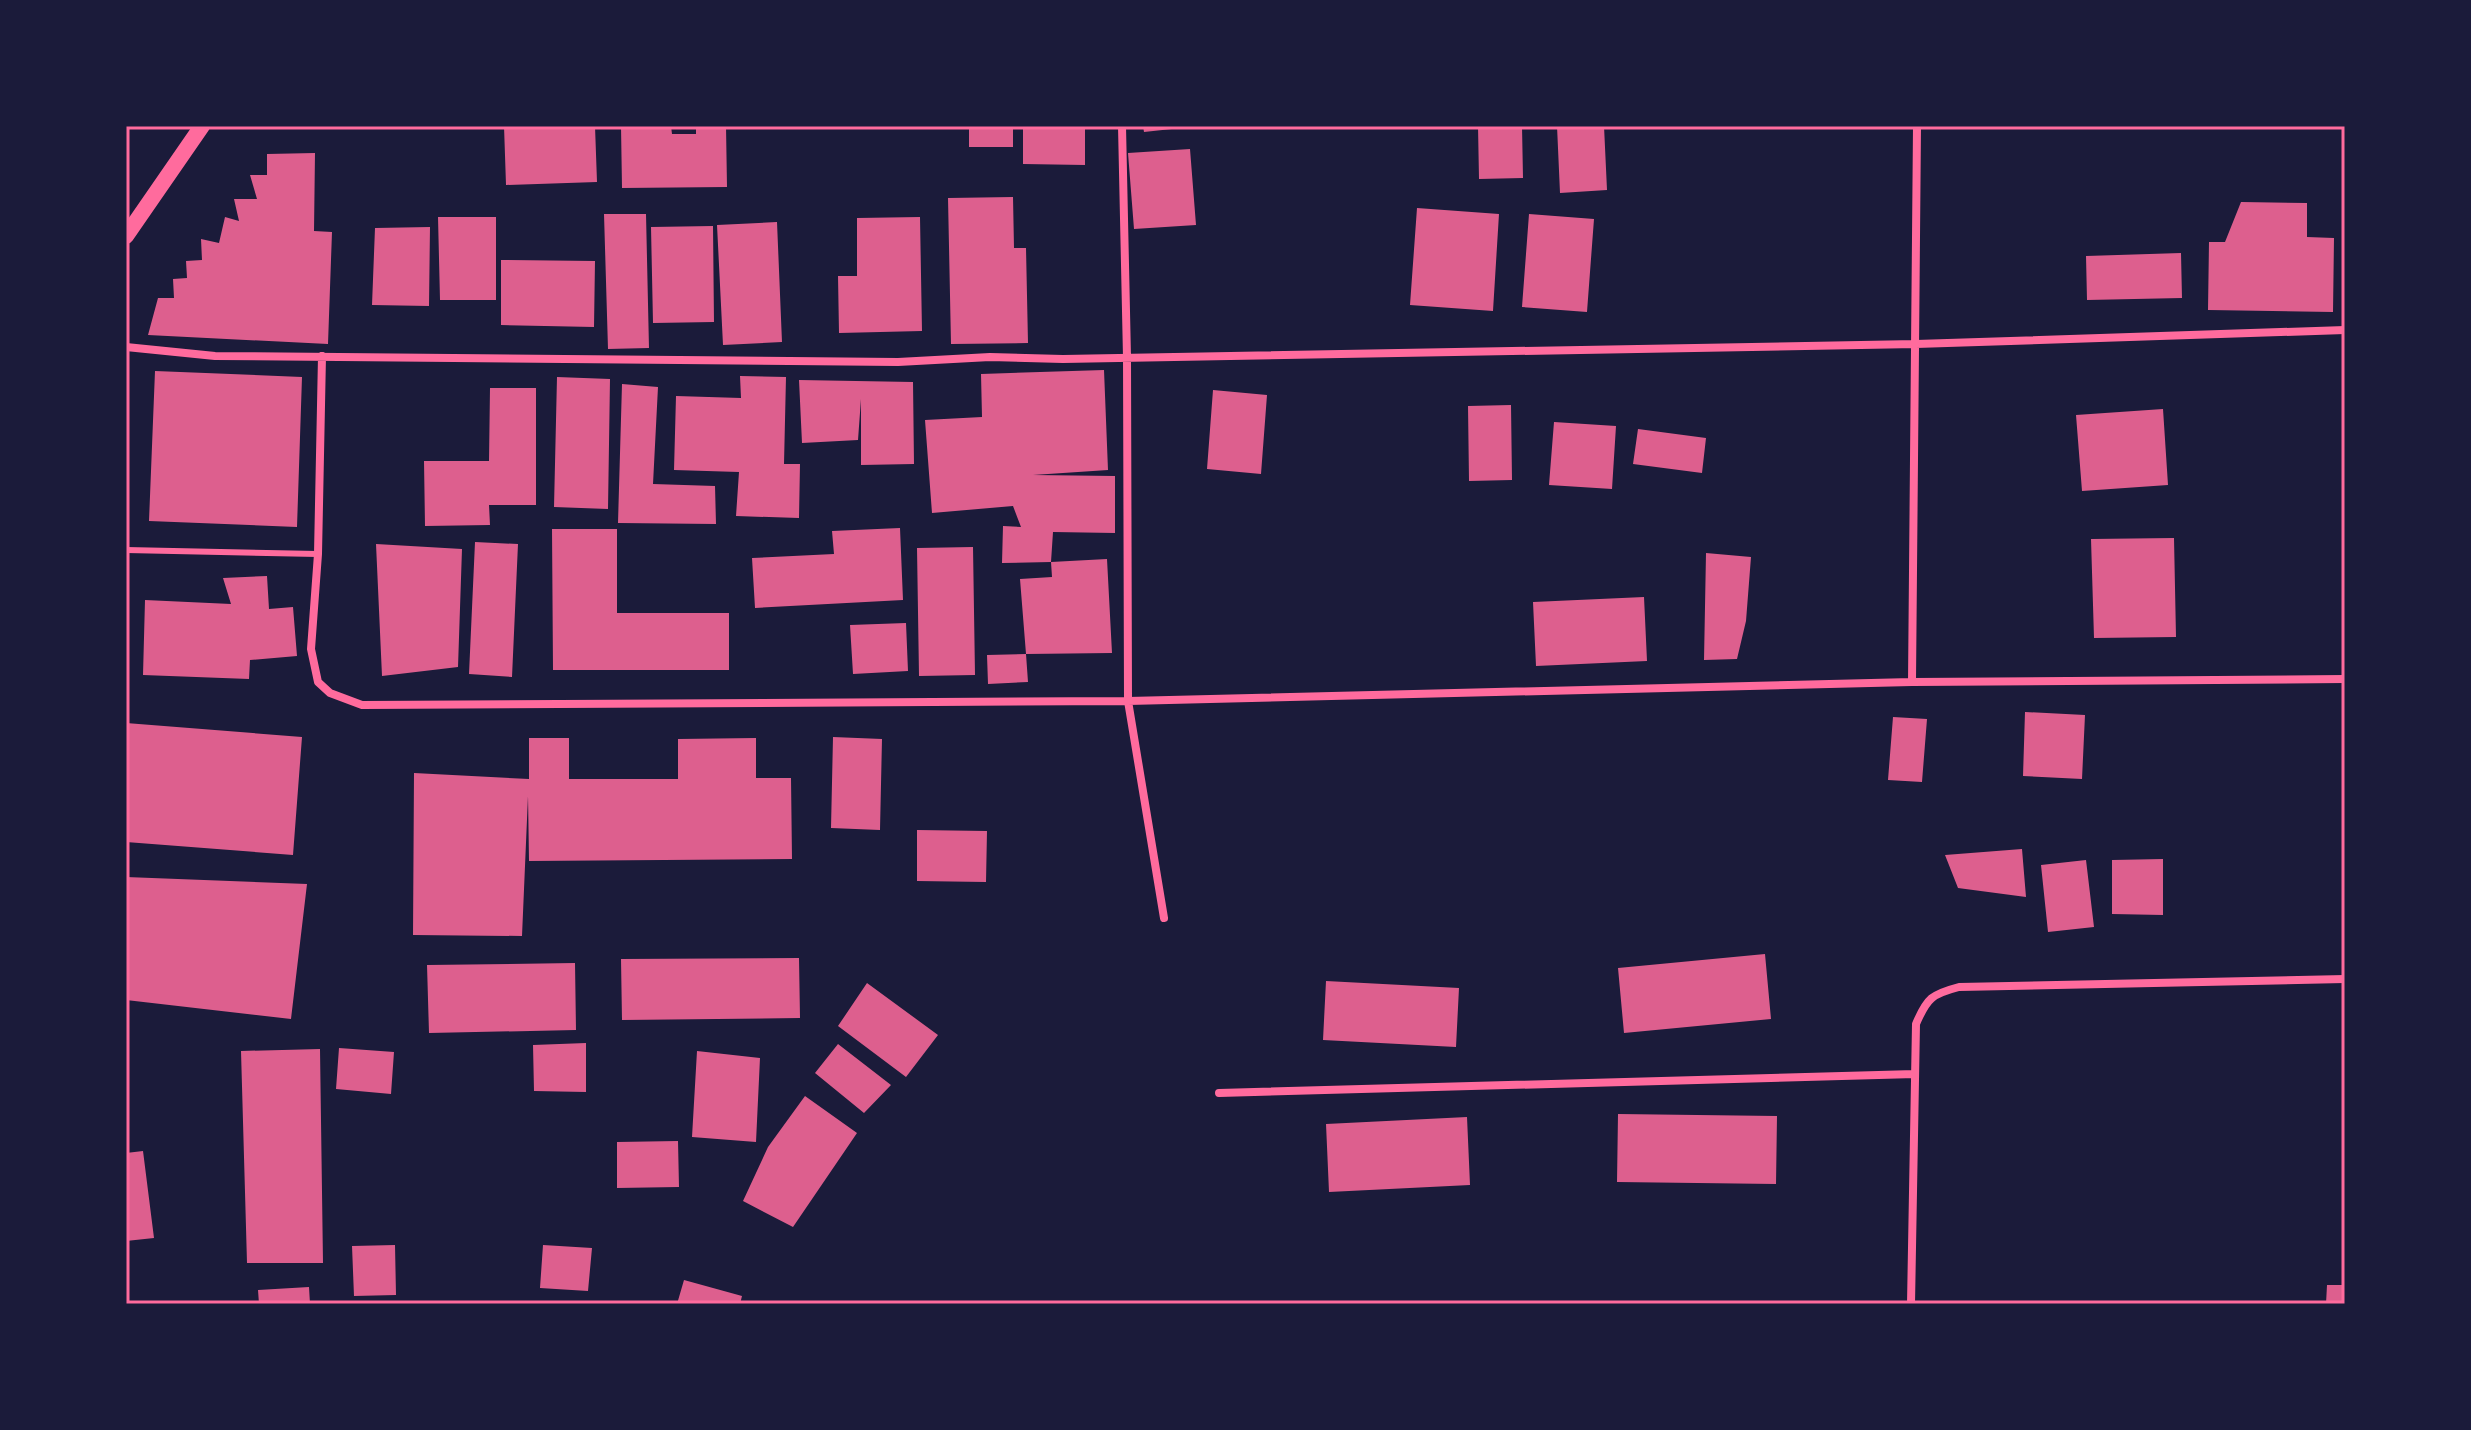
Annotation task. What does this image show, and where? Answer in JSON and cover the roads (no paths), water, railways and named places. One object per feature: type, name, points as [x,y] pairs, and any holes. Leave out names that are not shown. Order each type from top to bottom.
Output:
[{"type":"main road","points":[[126,236],[202,126]]},
{"type":"street","points":[[1122,126],[1127,357],[1128,701],[1164,918]]},
{"type":"street","points":[[1912,682],[1917,126]]},
{"type":"street","points":[[126,347],[215,356],[883,362],[990,357],[1063,359],[1916,344],[2345,330]]},
{"type":"street","points":[[322,356],[318,554],[311,649],[318,682],[330,693],[362,705],[1128,701],[1912,682],[2345,679]]},
{"type":"street","points":[[1911,1304],[1916,1024],[1925,1003],[1939,992],[1959,987],[2345,979]]},
{"type":"street","points":[[1219,1093],[1915,1074]]},
{"type":"lane","points":[[126,550],[318,554]]}]
